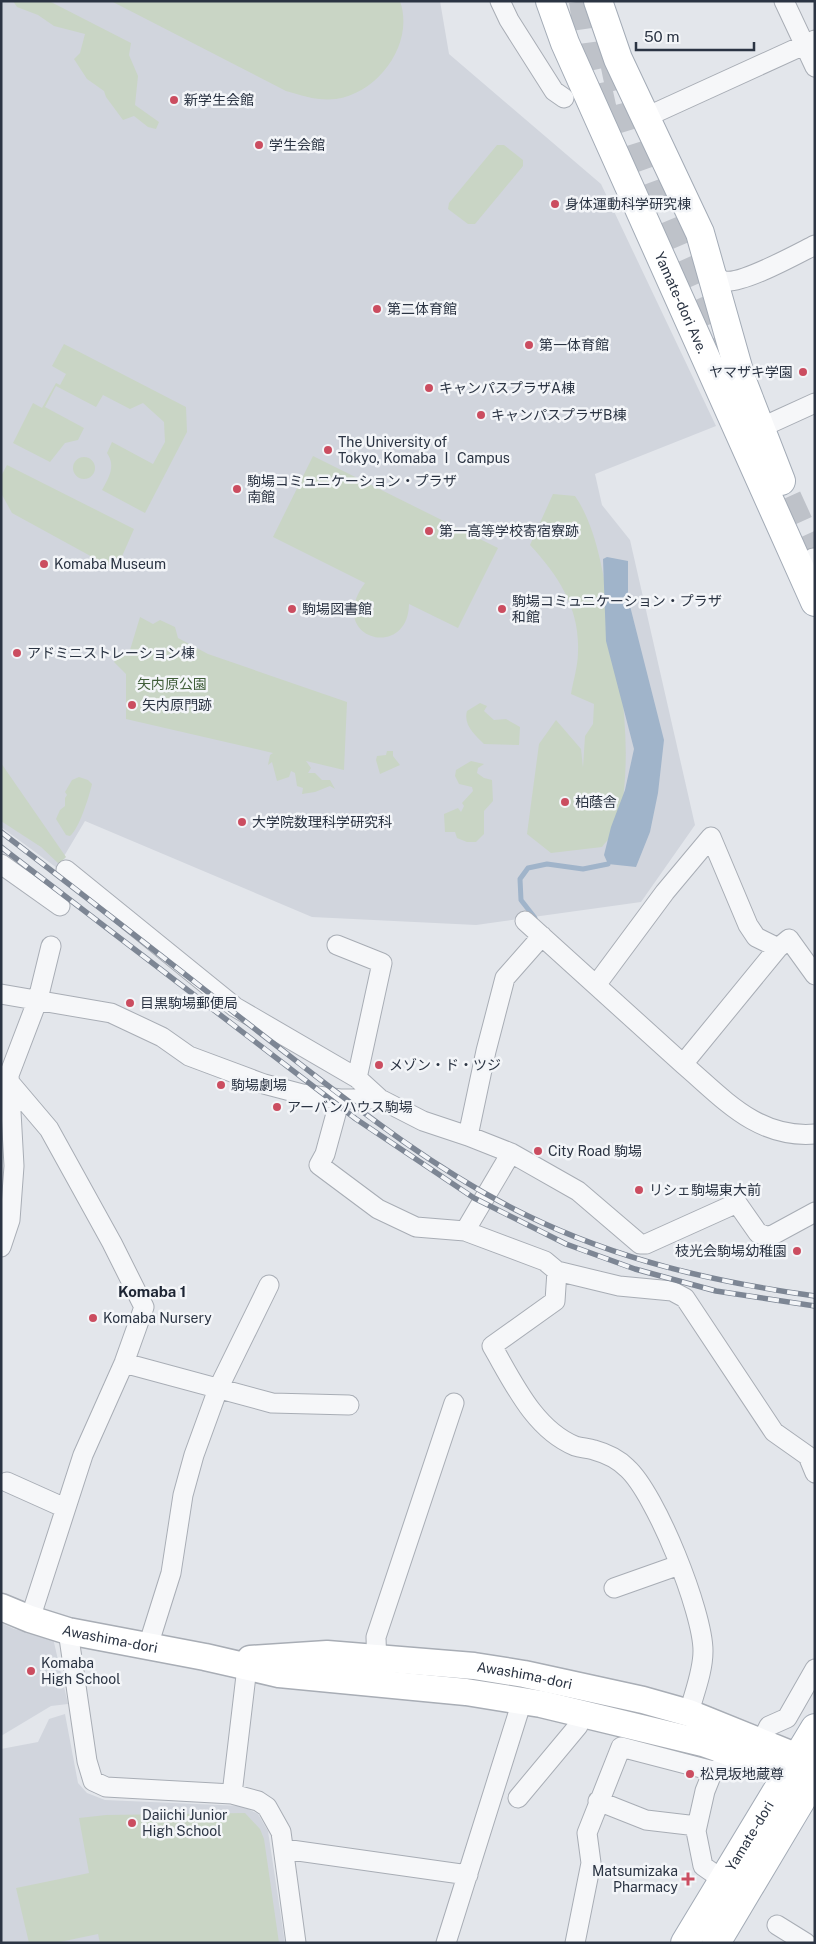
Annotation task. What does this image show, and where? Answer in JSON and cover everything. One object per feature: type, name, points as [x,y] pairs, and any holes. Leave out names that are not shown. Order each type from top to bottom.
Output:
[{"type":"main road","name":"Yamate-dori Ave.","points":[[550,1],[565,43],[706,355],[750,432],[814,560]]},
{"type":"main road","name":"Yamate-dori Ave.","points":[[598,1],[618,59],[644,118],[686,200],[712,268],[735,359],[750,432],[813,601]]},
{"type":"main road","points":[[662,255],[677,273],[692,272],[700,263],[686,200]]},
{"type":"main road","points":[[706,355],[701,330],[688,290],[695,285],[703,285],[713,292],[721,306]]},
{"type":"main road","name":"Awashima-dori","points":[[1,1607],[30,1619],[68,1631],[222,1660],[279,1674],[474,1666],[524,1674],[643,1700],[689,1714],[754,1750],[807,1772]]},
{"type":"main road","name":"Awashima-dori","points":[[222,1660],[326,1654],[377,1671],[466,1692],[582,1713],[703,1743],[754,1750]]},
{"type":"main road","name":"Yamate-dori","points":[[716,1943],[807,1772],[815,1728]]},
{"type":"main road","name":"Yamate-dori","points":[[685,1943],[723,1880],[807,1772]]},
{"type":"street","points":[[500,1],[554,91],[564,98]]},
{"type":"street","points":[[784,1],[810,42],[815,67]]},
{"type":"street","points":[[644,118],[810,42]]},
{"type":"street","points":[[712,268],[719,278],[725,281],[744,279],[815,246]]},
{"type":"street","points":[[750,432],[815,403]]},
{"type":"street","points":[[596,985],[665,892],[711,837],[748,925],[756,937],[778,948]]},
{"type":"street","points":[[1,864],[60,906]]},
{"type":"street","points":[[66,870],[236,1006],[358,1078],[380,1099],[423,1121],[511,1153],[578,1191],[640,1244],[646,1244],[737,1203],[758,1233],[770,1236],[815,1212]]},
{"type":"street","points":[[525,921],[683,1064],[751,1121],[767,1129],[815,1134]]},
{"type":"street","points":[[468,1136],[486,1051],[505,978],[542,936]]},
{"type":"street","points":[[683,1064],[778,948],[788,939],[815,974]]},
{"type":"street","points":[[338,945],[382,963],[358,1078]]},
{"type":"street","points":[[1,1247],[10,1220],[8,1165],[9,1075],[38,999],[51,946]]},
{"type":"street","points":[[1,994],[29,1000],[38,999],[111,1014],[162,1037],[190,1056],[264,1084],[302,1094],[340,1099],[380,1099]]},
{"type":"street","points":[[10,1083],[49,1129],[144,1307],[124,1363],[83,1455],[30,1619]]},
{"type":"street","points":[[340,1099],[325,1154],[320,1165],[378,1209],[416,1227],[465,1231],[545,1262],[557,1271],[619,1286],[672,1291],[685,1298],[774,1432],[808,1456],[815,1472]]},
{"type":"street","points":[[465,1231],[511,1153]]},
{"type":"street","points":[[557,1271],[555,1301],[492,1346],[533,1414],[550,1430],[575,1446],[594,1450],[612,1457],[637,1478],[669,1540],[701,1631],[703,1651],[701,1669],[689,1714]]},
{"type":"street","points":[[148,1646],[171,1573],[185,1487],[218,1388],[269,1285]]},
{"type":"street","points":[[124,1363],[272,1403],[349,1405]]},
{"type":"street","points":[[377,1671],[376,1637],[454,1403]]},
{"type":"street","points":[[7,1482],[65,1508]]},
{"type":"street","points":[[614,1588],[679,1565]]},
{"type":"street","points":[[68,1631],[87,1760],[93,1781],[106,1787],[232,1794],[253,1799],[266,1807],[281,1832],[296,1943]]},
{"type":"street","points":[[232,1794],[248,1667]]},
{"type":"street","points":[[723,1880],[703,1866],[697,1826],[705,1791],[713,1771],[754,1750],[769,1726],[786,1718],[815,1669]]},
{"type":"street","points":[[446,1943],[522,1701]]},
{"type":"street","points":[[518,1798],[578,1726],[582,1713]]},
{"type":"street","points":[[576,1943],[591,1863],[587,1833],[621,1748],[713,1771]]},
{"type":"street","points":[[598,1802],[646,1820],[697,1826]]},
{"type":"street","points":[[284,1849],[468,1875]]},
{"type":"street","points":[[777,1925],[806,1943]]},
{"type":"shaded area","name":"The University of Tokyo, Komaba Ⅰ Campus","points":[[1,1],[440,1],[449,54],[601,184],[716,426],[595,474],[602,505],[630,540],[695,825],[641,902],[476,925],[312,917],[85,821],[57,868],[1,827]]},
{"type":"shaded area","name":"Komaba High School","points":[[1,1623],[14,1629],[53,1638],[68,1704],[51,1706],[1,1736]]},
{"type":"shaded area","name":"Daiichi Junior High School","points":[[65,1714],[78,1783],[87,1793],[105,1800],[242,1806],[258,1814],[268,1831],[285,1943],[1,1943],[1,1749],[38,1742],[49,1719]]},
{"type":"green space","points":[[13,1],[49,1],[131,43],[129,55],[138,76],[135,105],[159,122],[156,129],[148,127],[134,116],[123,120],[106,97],[104,91],[87,79],[74,59],[80,53],[85,34],[54,26],[38,15],[17,7]]},
{"type":"green space","points":[[111,1],[400,1],[403,17],[402,34],[389,64],[379,77],[366,87],[351,95],[336,99],[317,99],[286,91]]},
{"type":"green space","points":[[497,145],[504,145],[523,160],[523,166],[475,224],[468,224],[448,209],[449,203]]},
{"type":"green space","points":[[64,344],[186,407],[187,432],[145,513],[102,490],[110,472],[111,462],[107,453],[112,442],[153,464],[165,442],[164,422],[143,403],[130,409],[103,395],[96,407],[56,386],[45,407],[84,428],[78,440],[65,443],[50,462],[13,443],[33,403],[42,408],[56,383],[60,385],[66,374],[52,366]]},
{"type":"green space","points":[[313,456],[498,548],[458,628],[409,604],[405,622],[396,633],[384,637],[371,636],[361,629],[354,618],[355,602],[365,583],[273,537]]},
{"type":"green space","points":[[84,457],[92,460],[95,468],[92,476],[84,479],[76,476],[73,468],[76,460]]},
{"type":"green space","points":[[7,465],[134,529],[116,570],[12,513],[1,493],[1,476]]},
{"type":"green space","points":[[553,494],[575,496],[583,509],[594,537],[610,611],[622,690],[626,743],[623,796],[619,822],[614,832],[602,847],[551,853],[527,834],[539,744],[556,720],[581,749],[583,768],[585,736],[593,724],[594,704],[571,694],[578,657],[578,636],[571,607],[558,581],[530,545]]},
{"type":"green space","name":"矢内原公園","points":[[140,617],[153,624],[160,620],[175,627],[178,638],[208,654],[347,702],[344,770],[306,761],[311,768],[308,773],[315,773],[322,780],[330,780],[335,789],[330,786],[315,792],[302,794],[303,788],[297,786],[295,773],[291,771],[289,777],[277,781],[272,762],[268,765],[270,755],[273,753],[126,719],[126,674],[114,662],[120,655],[130,650]]},
{"type":"green space","points":[[480,703],[487,706],[484,711],[494,720],[506,719],[520,727],[519,745],[484,744],[477,737],[468,725],[466,716],[467,711]]},
{"type":"green space","points":[[387,751],[393,751],[393,756],[400,765],[380,774],[376,760],[377,756],[386,755]]},
{"type":"green space","points":[[471,761],[484,764],[478,768],[477,773],[484,778],[492,780],[493,801],[484,811],[484,834],[476,842],[467,842],[457,838],[455,832],[445,832],[444,814],[458,808],[461,812],[464,806],[462,803],[473,791],[472,787],[459,784],[455,776],[456,770]]},
{"type":"green space","points":[[1,763],[66,857],[59,864],[41,847],[1,821]]},
{"type":"green space","points":[[79,777],[88,780],[92,784],[80,820],[70,836],[66,835],[56,819],[60,810],[65,806],[67,795],[65,792],[72,780]]},
{"type":"green space","name":"Daiichi Junior High School","points":[[245,1813],[260,1829],[264,1839],[279,1943],[100,1943],[98,1934],[55,1943],[29,1943],[16,1888],[89,1873],[79,1818],[106,1815]]},
{"type":"water","points":[[607,557],[628,561],[628,598],[664,740],[658,793],[650,832],[636,867],[608,864],[604,855],[611,827],[625,790],[634,749],[606,641],[603,559]]},
{"type":"waterway","points":[[535,918],[521,900],[520,879],[528,868],[547,864],[583,869],[608,864]]},
{"type":"tunnel","points":[[583,1],[590,52],[604,115]]},
{"type":"tunnel","points":[[614,62],[623,102],[648,180],[729,367]]},
{"type":"tunnel","points":[[770,459],[815,558]]},
{"type":"railway","points":[[1,832],[364,1113],[395,1136],[492,1197],[561,1231],[631,1257],[740,1284],[815,1296]]},
{"type":"railway","points":[[1,847],[356,1119],[474,1198],[566,1244],[635,1269],[716,1291],[815,1306]]},
{"type":"place","name":"新学生会館","points":[[174,100]]},
{"type":"place","name":"学生会館","points":[[259,145]]},
{"type":"place","name":"身体運動科学研究棟","points":[[555,204]]},
{"type":"place","name":"第二体育館","points":[[377,309]]},
{"type":"place","name":"第一体育館","points":[[529,345]]},
{"type":"place","name":"ヤマザキ学園","points":[[803,372]]},
{"type":"place","name":"キャンパスプラザA棟","points":[[429,388]]},
{"type":"place","name":"キャンパスプラザB棟","points":[[481,415]]},
{"type":"place","name":"The University of Tokyo, Komaba Ⅰ Campus","points":[[328,450]]},
{"type":"place","name":"駒場コミュニケーション・プラザ 南館","points":[[237,489]]},
{"type":"place","name":"第一高等学校寄宿寮跡","points":[[429,531]]},
{"type":"place","name":"Komaba Museum","points":[[44,564]]},
{"type":"place","name":"駒場図書館","points":[[292,609]]},
{"type":"place","name":"駒場コミュニケーション・プラザ 和館","points":[[502,609]]},
{"type":"place","name":"アドミニストレーション棟","points":[[17,653]]},
{"type":"place","name":"矢内原門跡","points":[[132,705]]},
{"type":"place","name":"柏蔭舎","points":[[565,802]]},
{"type":"place","name":"大学院数理科学研究科","points":[[242,822]]},
{"type":"place","name":"目黒駒場郵便局","points":[[130,1003]]},
{"type":"place","name":"メゾン・ド・ツジ","points":[[379,1065]]},
{"type":"place","name":"駒場劇場","points":[[221,1085]]},
{"type":"place","name":"アーバンハウス駒場","points":[[277,1107]]},
{"type":"place","name":"City Road 駒場","points":[[538,1151]]},
{"type":"place","name":"リシェ駒場東大前","points":[[639,1190]]},
{"type":"place","name":"枝光会駒場幼稚園","points":[[797,1251]]},
{"type":"place","name":"Komaba Nursery","points":[[93,1318]]},
{"type":"place","name":"Komaba High School","points":[[31,1671]]},
{"type":"place","name":"松見坂地蔵尊","points":[[690,1774]]},
{"type":"place","name":"Daiichi Junior High School","points":[[132,1823]]},
{"type":"place","name":"Matsumizaka Pharmacy","points":[[688,1879]]},
{"type":"district","name":"Komaba 1","points":[[152,1292]]}]
